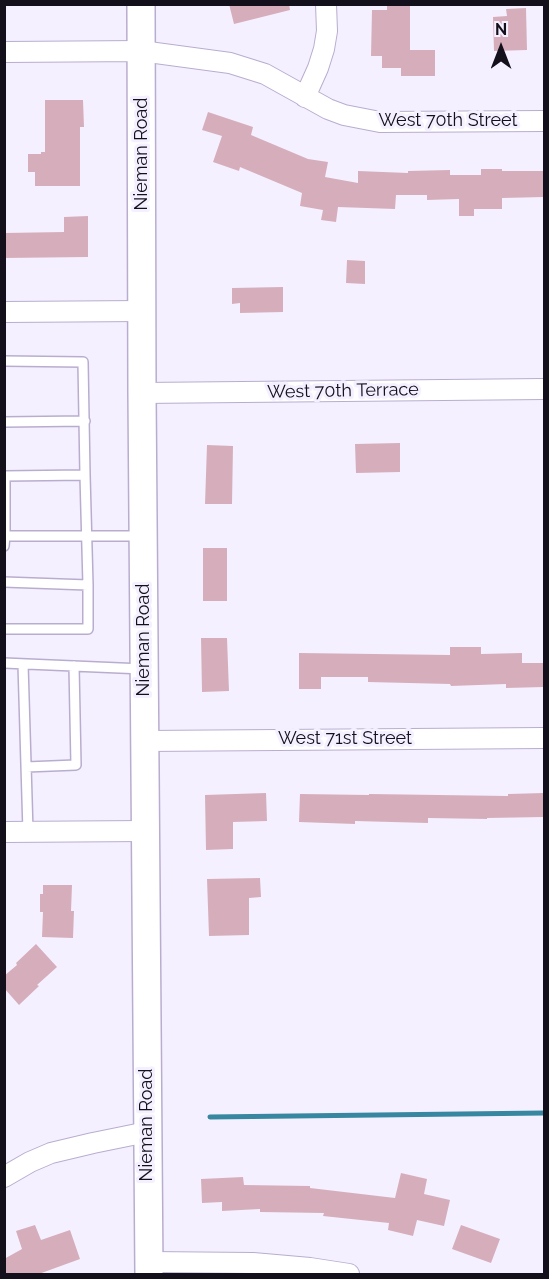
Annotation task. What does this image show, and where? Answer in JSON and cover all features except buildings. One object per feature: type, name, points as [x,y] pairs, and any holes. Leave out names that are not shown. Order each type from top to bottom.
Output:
[{"type":"main road","name":"Nieman Road","points":[[141,4],[149,1268]]},
{"type":"street","points":[[305,97],[324,49],[327,32],[326,4]]},
{"type":"street","name":"West 70th Street","points":[[4,52],[141,51],[230,63],[265,74],[328,109],[344,115],[380,122],[544,120]]},
{"type":"street","points":[[4,312],[142,311]]},
{"type":"street","name":"West 70th Terrace","points":[[142,393],[544,389]]},
{"type":"street","name":"West 71st Street","points":[[145,741],[544,738]]},
{"type":"street","points":[[4,832],[146,831]]},
{"type":"street","points":[[4,1177],[51,1153],[147,1132]]},
{"type":"street","points":[[149,1268],[253,1263],[310,1268],[349,1275]]},
{"type":"lane","points":[[4,361],[83,362],[88,629],[4,628]]},
{"type":"lane","points":[[4,423],[85,421]]},
{"type":"lane","points":[[4,468],[4,546]]},
{"type":"lane","points":[[5,476],[85,475]]},
{"type":"lane","points":[[5,536],[144,536]]},
{"type":"lane","points":[[4,582],[88,585]]},
{"type":"lane","points":[[4,663],[145,669]]},
{"type":"lane","points":[[23,664],[28,832]]},
{"type":"lane","points":[[26,767],[76,765],[74,666]]},
{"type":"waterway","points":[[210,1117],[544,1113]]}]
